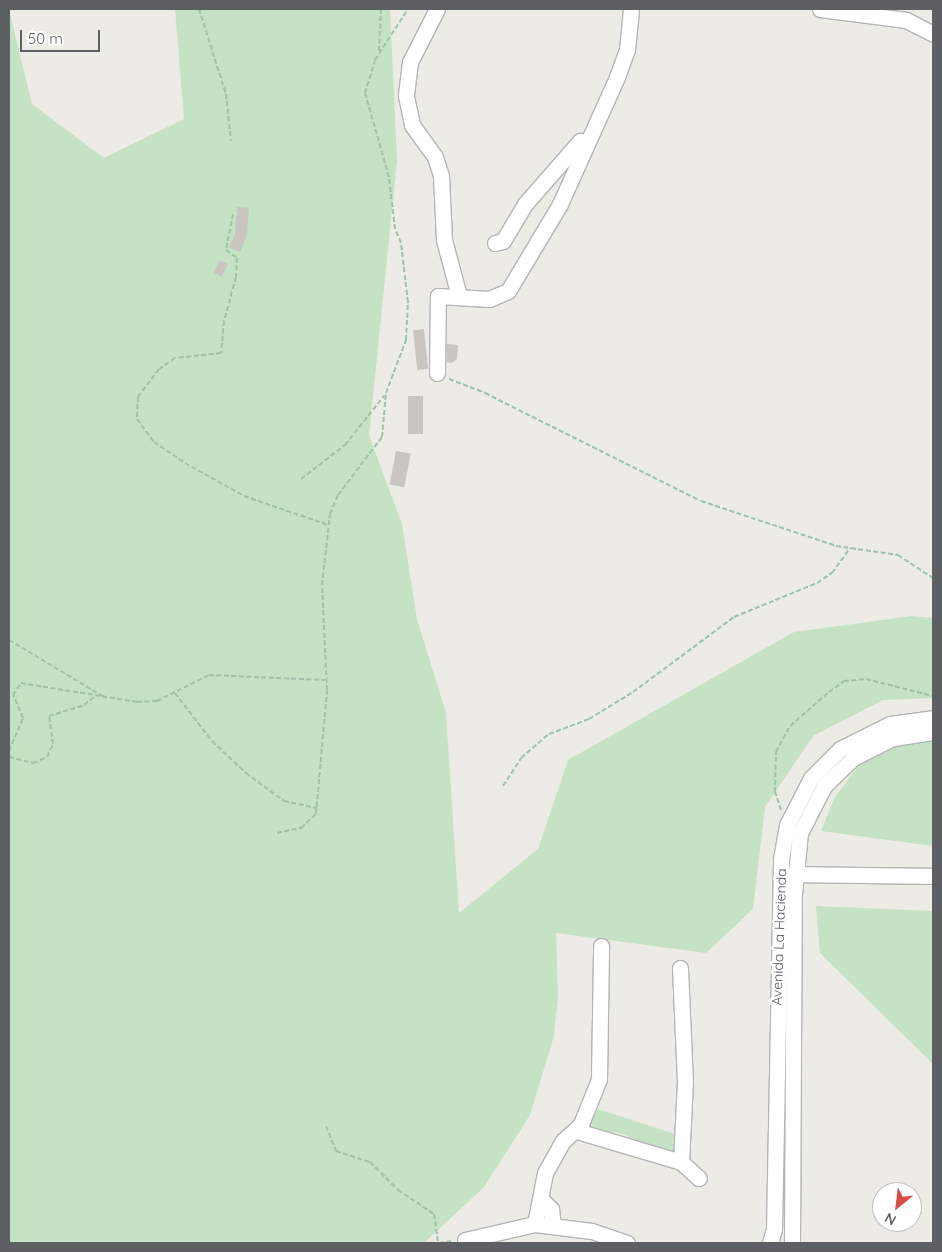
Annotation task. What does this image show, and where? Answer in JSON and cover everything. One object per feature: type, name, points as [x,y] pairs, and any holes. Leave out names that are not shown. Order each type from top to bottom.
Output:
[{"type":"street","points":[[437,9],[410,62],[406,96],[412,125],[434,157],[441,176],[444,240],[459,296]]},
{"type":"street","points":[[437,372],[435,301],[441,294],[490,299],[508,291],[560,204],[627,50],[631,9]]},
{"type":"street","points":[[820,9],[906,20],[933,34]]},
{"type":"street","points":[[494,243],[503,242],[525,204],[590,134]]},
{"type":"street","name":"Avenida La Hacienda","points":[[770,1243],[774,1229],[781,859],[787,825],[811,778],[840,749],[890,724],[933,718]]},
{"type":"street","name":"Avenida La Hacienda","points":[[792,1243],[794,874],[804,820],[833,775],[880,743],[933,732]]},
{"type":"street","points":[[794,874],[933,876]]},
{"type":"street","points":[[535,1224],[535,1212],[542,1200],[545,1173],[563,1141],[577,1131],[593,1099],[601,1068],[601,946]]},
{"type":"street","points":[[680,968],[685,1081],[681,1162]]},
{"type":"street","points":[[577,1131],[681,1162],[699,1178]]},
{"type":"street","points":[[542,1200],[550,1209],[553,1226]]},
{"type":"street","points":[[465,1240],[535,1224],[592,1231],[627,1243]]},
{"type":"path","points":[[199,9],[226,94],[231,141]]},
{"type":"path","points":[[380,51],[381,9]]},
{"type":"path","points":[[277,833],[310,823],[317,808],[325,680],[322,586],[328,525],[338,495],[382,437],[386,394],[406,340],[408,302],[390,177],[367,106],[369,73],[380,51],[408,9]]},
{"type":"path","points":[[233,214],[226,250],[236,258],[236,277],[224,322],[221,353],[175,358],[159,369],[138,397],[137,419],[154,442],[185,463],[244,496],[328,525]]},
{"type":"path","points":[[437,372],[701,501],[850,548],[898,556],[933,578]]},
{"type":"path","points":[[301,479],[346,445],[386,394]]},
{"type":"path","points":[[503,786],[521,758],[549,734],[589,719],[633,692],[734,617],[817,584],[832,573],[850,548]]},
{"type":"path","points":[[9,640],[108,699]]},
{"type":"path","points":[[9,751],[23,718],[14,695],[21,683],[108,699],[157,701],[209,674],[221,673],[325,680]]},
{"type":"path","points":[[787,825],[775,792],[776,752],[790,726],[844,681],[866,679],[933,696]]},
{"type":"path","points":[[175,693],[212,741],[246,774],[284,801],[317,808]]},
{"type":"path","points":[[9,757],[33,763],[48,757],[52,744],[49,716],[84,705],[94,697]]},
{"type":"path","points":[[326,1126],[336,1151],[370,1162],[398,1190],[434,1214],[438,1243]]},
{"type":"green space","points":[[9,9],[32,104],[104,158],[184,119],[175,9],[390,9],[397,161],[369,435],[402,524],[417,619],[446,713],[459,913],[538,849],[568,760],[794,632],[912,616],[933,618],[933,698],[883,700],[813,736],[765,807],[753,909],[706,953],[556,933],[558,995],[554,1036],[530,1115],[484,1187],[424,1243],[9,1243]]},
{"type":"green space","points":[[933,740],[933,846],[821,831],[835,797],[857,768],[891,744]]},
{"type":"green space","points":[[816,906],[933,911],[933,1064],[820,953]]},
{"type":"green space","points":[[598,1109],[681,1136],[676,1157],[620,1133],[587,1129]]},
{"type":"building","points":[[237,207],[249,208],[247,236],[240,252],[229,247],[235,234]]},
{"type":"building","points":[[220,260],[228,264],[222,277],[214,272]]},
{"type":"building","points":[[424,329],[428,369],[417,370],[413,330]]},
{"type":"building","points":[[447,344],[458,345],[457,359],[452,363],[447,362]]},
{"type":"building","points":[[408,396],[423,396],[423,434],[408,434]]},
{"type":"building","points":[[396,451],[411,454],[404,487],[390,484]]}]
